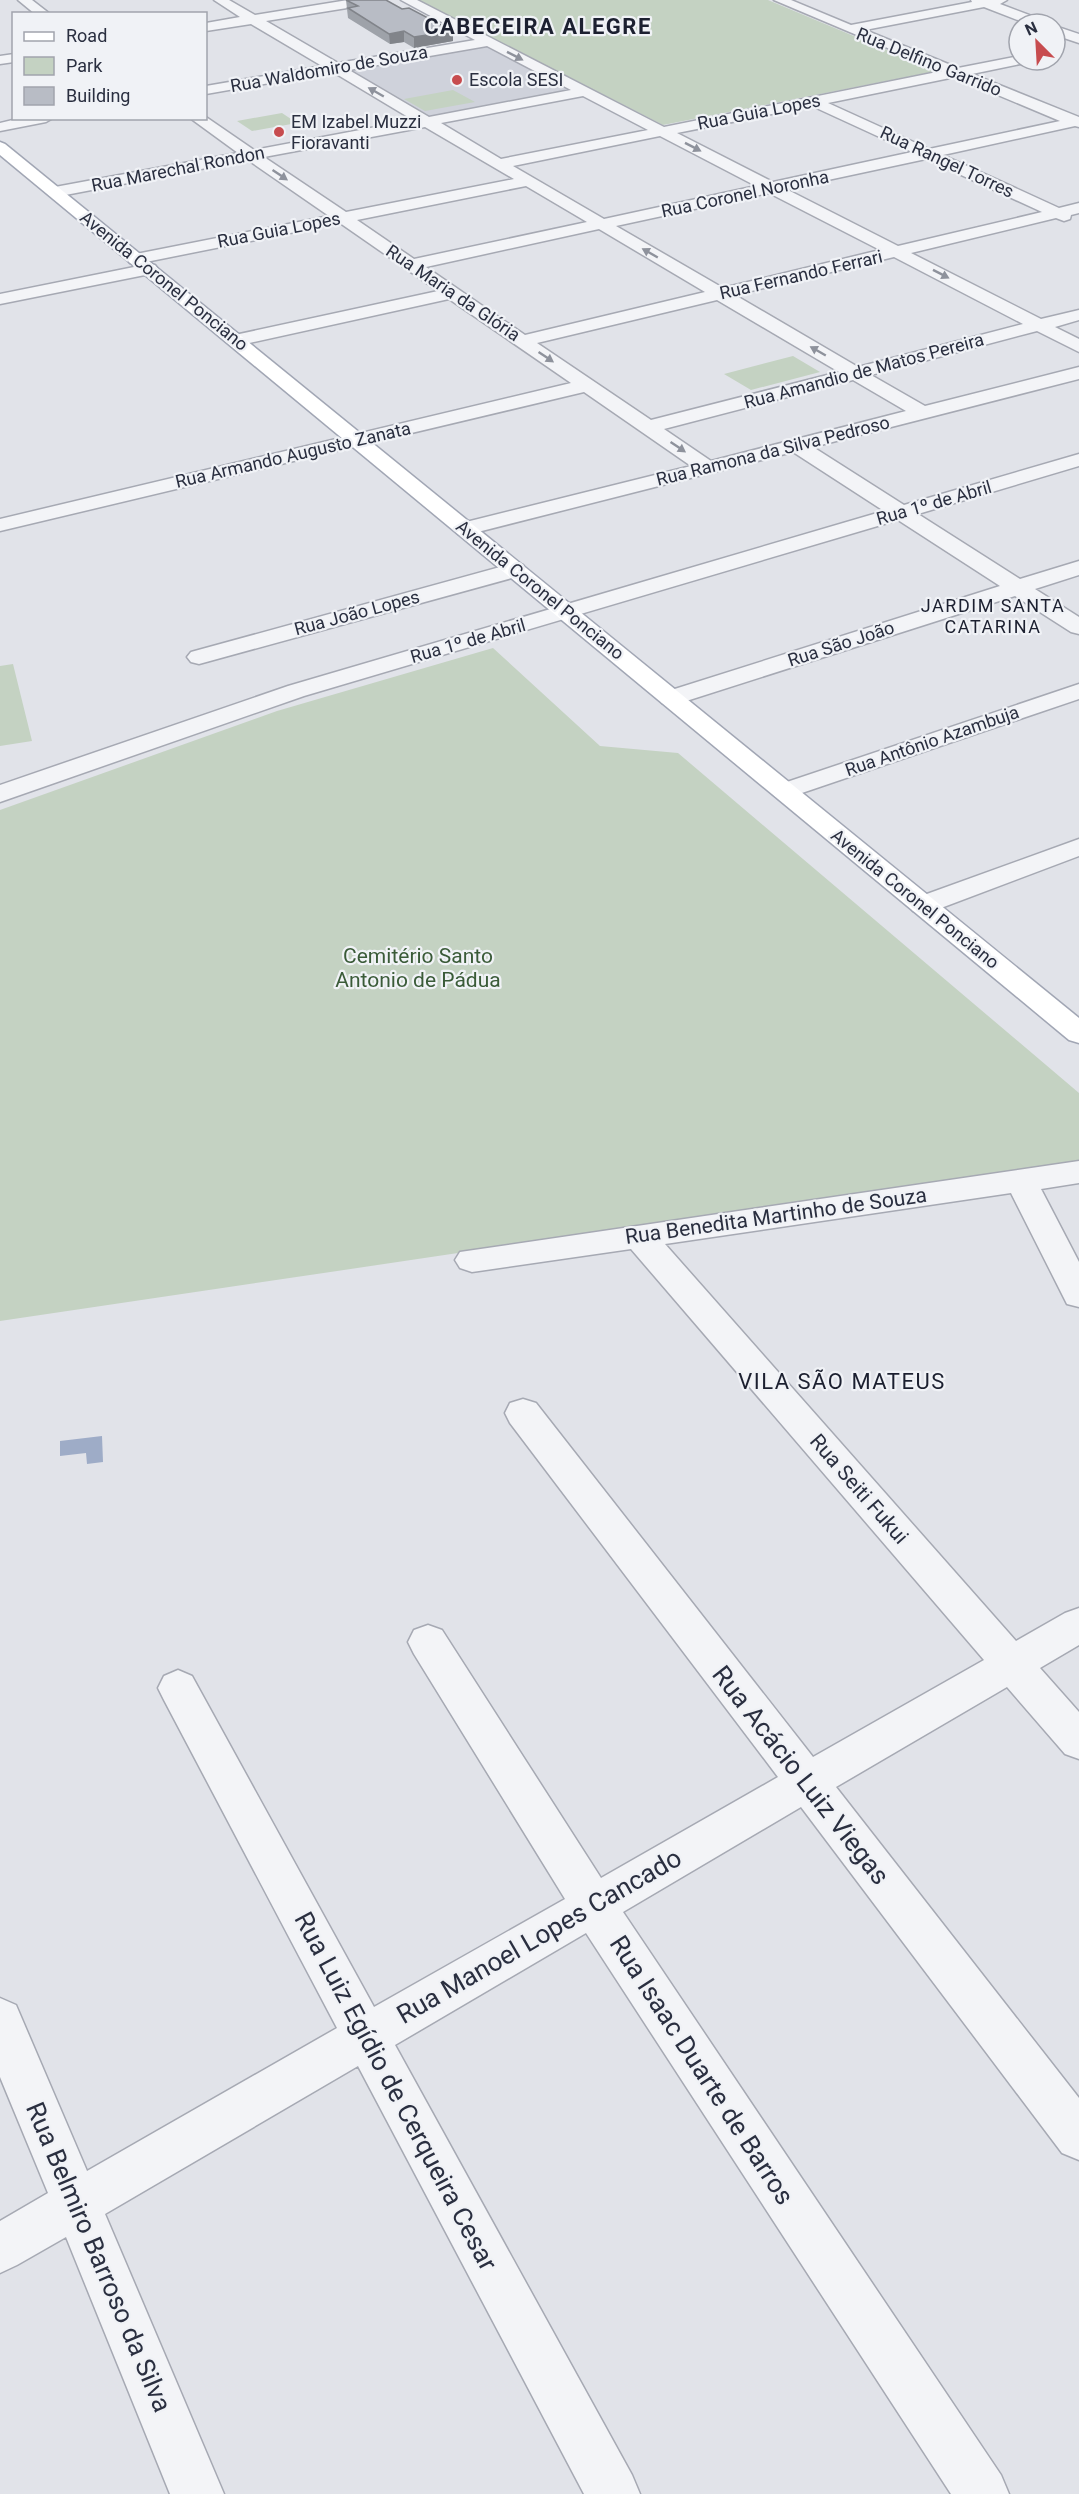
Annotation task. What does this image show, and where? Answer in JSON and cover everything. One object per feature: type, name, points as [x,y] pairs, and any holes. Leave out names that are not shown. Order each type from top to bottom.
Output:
[{"type":"main road","name":"Avenida Coronel Ponciano","points":[[0,147],[1079,1034]]},
{"type":"street","points":[[24,0],[41,12]]},
{"type":"street","points":[[220,0],[923,413]]},
{"type":"street","points":[[207,27],[372,0]]},
{"type":"street","points":[[407,0],[1079,345]]},
{"type":"street","name":"Rua Delfino Garrido","points":[[780,0],[1078,122]]},
{"type":"street","points":[[849,29],[1001,0]]},
{"type":"street","points":[[981,2],[1008,12]]},
{"type":"street","name":"Rua Waldomiro de Souza","points":[[207,90],[488,42]]},
{"type":"street","name":"Rua Guia Lopes","points":[[499,164],[1007,63]]},
{"type":"street","name":"Rua Marechal Rondon","points":[[55,192],[585,92]]},
{"type":"street","name":"Rua Rangel Torres","points":[[815,102],[1079,223]]},
{"type":"street","points":[[0,127],[36,120]]},
{"type":"street","name":"Rua Maria da Glória","points":[[200,120],[708,468]]},
{"type":"street","name":"Rua Coronel Noronha","points":[[411,265],[1078,122]]},
{"type":"street","name":"Rua Guia Lopes","points":[[0,299],[342,217],[528,181]]},
{"type":"street","name":"Rua Fernando Ferrari","points":[[522,341],[1079,208]]},
{"type":"street","points":[[236,340],[452,293]]},
{"type":"street","name":"Rua Amandio de Matos Pereira","points":[[648,427],[1079,315]]},
{"type":"street","name":"Rua Ramona da Silva Pedroso","points":[[466,529],[1079,373]]},
{"type":"street","name":"Rua Armando Augusto Zanata","points":[[0,525],[587,385]]},
{"type":"street","points":[[796,445],[1079,627]]},
{"type":"street","name":"Rua 1º de Abril","points":[[0,794],[265,701],[1079,460]]},
{"type":"street","name":"Rua São João","points":[[671,698],[1079,568]]},
{"type":"street","name":"Rua João Lopes","points":[[199,657],[515,570]]},
{"type":"street","name":"Rua Antônio Azambuja","points":[[784,791],[1079,692]]},
{"type":"street","points":[[923,905],[1079,847]]},
{"type":"street","name":"Rua Benedita Martinho de Souza","points":[[472,1260],[1079,1172]]},
{"type":"street","points":[[1021,1180],[1079,1295]]},
{"type":"street","name":"Rua Seiti Fukui","points":[[639,1236],[1079,1741]]},
{"type":"street","name":"Rua Acácio Luiz Viegas","points":[[524,1413],[1079,2136]]},
{"type":"street","name":"Rua Manoel Lopes Cancado","points":[[0,2248],[1079,1625]]},
{"type":"street","name":"Rua Isaac Duarte de Barros","points":[[428,1642],[593,1905],[982,2494]]},
{"type":"street","name":"Rua Luiz Egídio de Cerqueira Cesar","points":[[178,1688],[613,2494]]},
{"type":"street","name":"Rua Belmiro Barroso da Silva","points":[[0,2021],[197,2494]]},
{"type":"shaded area","name":"Escola SESI","points":[[482,44],[574,90],[426,118],[343,70]]},
{"type":"green space","points":[[418,0],[768,0],[937,71],[663,125]]},
{"type":"green space","points":[[453,90],[475,102],[425,111],[404,99]]},
{"type":"green space","points":[[282,113],[297,123],[252,131],[237,121]]},
{"type":"green space","points":[[793,356],[820,372],[751,390],[724,374]]},
{"type":"green space","name":"Cemitério Santo Antonio de Pádua","points":[[493,648],[600,746],[678,753],[1079,1093],[1079,1161],[0,1321],[0,810],[277,711]]},
{"type":"green space","points":[[13,664],[32,741],[0,746],[0,666]]},
{"type":"water","points":[[102,1436],[103,1462],[87,1464],[86,1453],[60,1456],[60,1441]]},
{"type":"building","points":[[346,0],[386,0],[402,9],[409,8],[453,31],[414,37],[404,31],[389,34],[348,8],[358,6]]},
{"type":"place","name":"Escola SESI","points":[[457,80]]},
{"type":"place","name":"EM Izabel Muzzi Fioravanti","points":[[279,132]]},
{"type":"district","name":"CABECEIRA ALEGRE","points":[[538,26]]},
{"type":"district","name":"JARDIM SANTA CATARINA","points":[[993,616]]},
{"type":"district","name":"VILA SÃO MATEUS","points":[[842,1381]]}]
